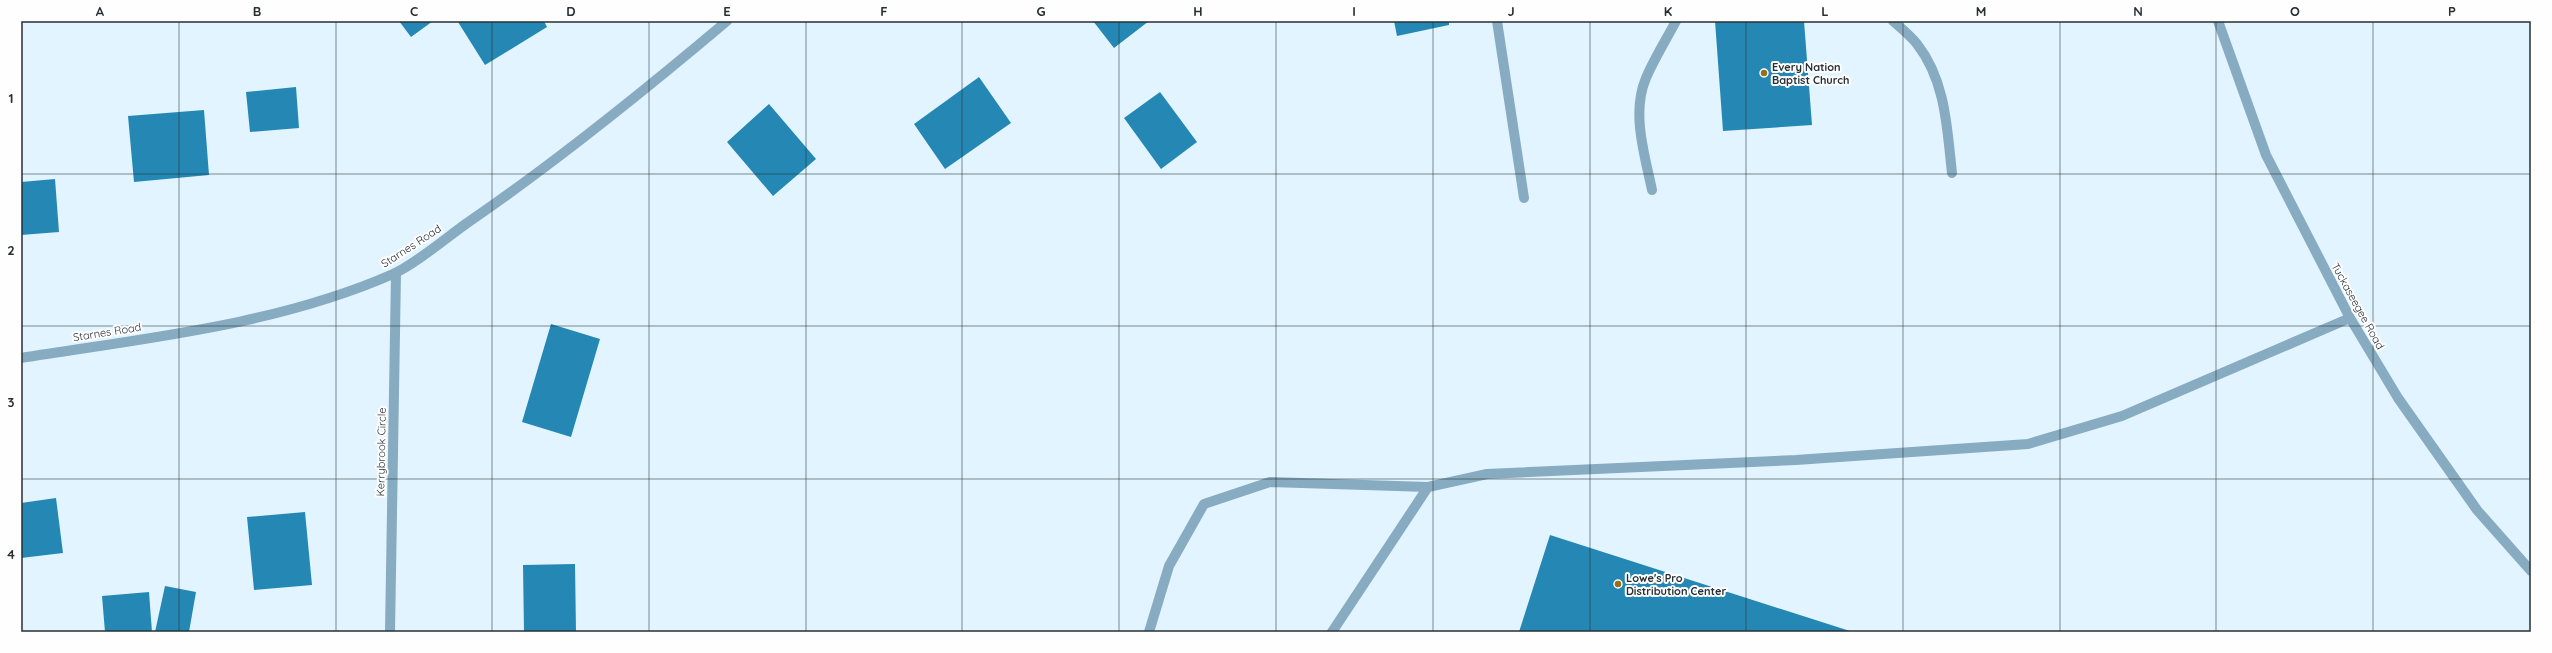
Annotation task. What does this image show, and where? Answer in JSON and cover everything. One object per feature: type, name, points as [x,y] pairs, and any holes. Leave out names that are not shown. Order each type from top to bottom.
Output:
[{"type":"street","name":"Starnes Road","points":[[21,358],[176,333],[275,313],[353,290],[396,273],[486,210],[604,121],[727,21]]},
{"type":"street","points":[[1497,21],[1524,198]]},
{"type":"street","points":[[1652,190],[1640,132],[1641,103],[1645,79],[1676,21]]},
{"type":"street","points":[[1893,21],[1918,44],[1938,83],[1946,116],[1952,173]]},
{"type":"street","name":"Tuckaseegee Road","points":[[2218,21],[2266,155],[2286,197],[2350,318],[2402,404],[2477,510],[2531,571]]},
{"type":"street","name":"Kerrybrook Circle","points":[[390,632],[396,273]]},
{"type":"street","points":[[1149,632],[1169,566],[1204,504],[1270,482],[1428,487],[1487,474],[1796,460],[2028,444],[2122,416],[2350,318]]},
{"type":"street","points":[[1332,632],[1428,487]]},
{"type":"building","points":[[399,21],[433,21],[411,37]]},
{"type":"building","points":[[544,21],[547,27],[485,65],[458,22]]},
{"type":"building","points":[[1093,21],[1149,21],[1114,48]]},
{"type":"building","points":[[1394,21],[1449,21],[1449,25],[1397,36]]},
{"type":"building","name":"Every Nation Baptist Church","points":[[1715,21],[1804,21],[1812,125],[1723,131]]},
{"type":"building","points":[[979,77],[1011,123],[945,169],[914,124]]},
{"type":"building","points":[[296,87],[299,128],[250,132],[246,92]]},
{"type":"building","points":[[1160,92],[1197,142],[1161,169],[1124,118]]},
{"type":"building","points":[[769,104],[816,159],[773,196],[727,142]]},
{"type":"building","points":[[204,110],[209,175],[134,182],[128,116]]},
{"type":"building","points":[[55,179],[59,232],[21,235],[21,182]]},
{"type":"building","points":[[551,324],[600,339],[571,437],[522,422]]},
{"type":"building","points":[[56,498],[63,553],[21,558],[21,503]]},
{"type":"building","points":[[305,512],[312,585],[254,590],[247,517]]},
{"type":"building","name":"Lowe's Pro Distribution Center","points":[[1550,535],[1853,632],[1519,632]]},
{"type":"building","points":[[575,564],[576,632],[524,632],[523,565]]},
{"type":"building","points":[[165,586],[196,592],[189,632],[155,632]]},
{"type":"building","points":[[149,592],[152,632],[105,632],[102,596]]},
{"type":"place","name":"Every Nation Baptist Church","points":[[1764,73]]},
{"type":"place","name":"Lowe's Pro Distribution Center","points":[[1618,584]]}]
